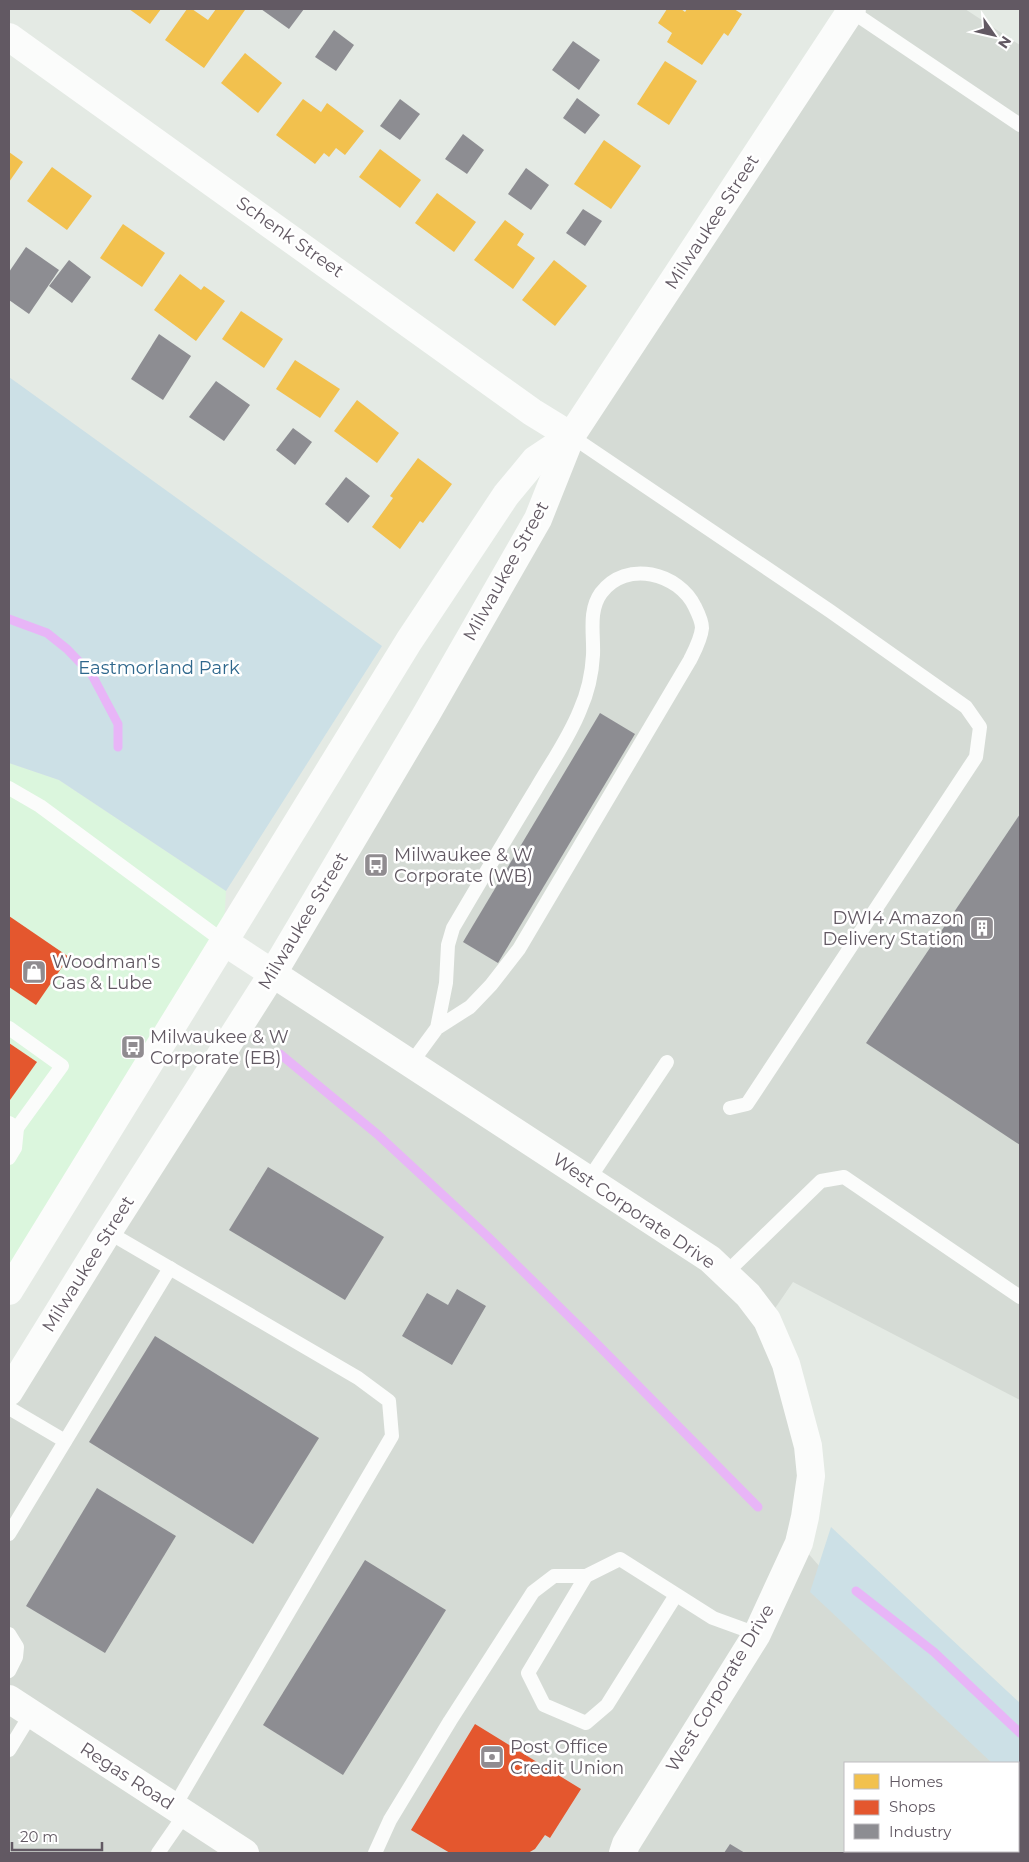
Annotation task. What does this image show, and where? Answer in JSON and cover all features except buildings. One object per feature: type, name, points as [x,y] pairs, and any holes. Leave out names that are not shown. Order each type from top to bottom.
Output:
[{"type":"street","name":"Milwaukee Street","points":[[9,1392],[108,1232],[273,973],[428,713],[538,519],[571,436],[852,10]]},
{"type":"street","name":"Schenk Street","points":[[9,37],[532,412],[571,436]]},
{"type":"street","name":"Milwaukee Street","points":[[10,1284],[409,640],[506,495],[535,460],[571,436]]},
{"type":"street","name":"West Corporate Drive","points":[[223,941],[412,1062],[710,1259],[748,1295],[767,1320],[786,1364],[808,1446],[811,1476],[799,1543],[757,1634],[626,1844],[624,1853]]},
{"type":"street","name":"Regas Road","points":[[9,1699],[244,1853]]},
{"type":"lane","points":[[852,10],[1020,125]]},
{"type":"lane","points":[[571,436],[830,611],[966,707],[980,728],[976,757],[746,1104],[730,1108]]},
{"type":"lane","points":[[412,1062],[437,1028],[470,1007],[491,985],[519,949],[690,660],[699,640],[702,627],[692,601],[675,582],[661,576],[633,574],[609,584],[600,594],[595,606],[592,625],[593,653],[586,695],[570,731],[453,928],[448,945],[446,983],[437,1028]]},
{"type":"lane","points":[[9,788],[40,806],[223,941]]},
{"type":"lane","points":[[9,1028],[62,1066],[13,1126],[15,1148],[9,1158]]},
{"type":"lane","points":[[588,1179],[667,1062]]},
{"type":"lane","points":[[725,1274],[821,1181],[844,1177],[1020,1297]]},
{"type":"lane","points":[[108,1232],[358,1378],[389,1401],[392,1436],[179,1810],[158,1853]]},
{"type":"lane","points":[[9,1534],[170,1268]]},
{"type":"lane","points":[[9,1408],[65,1441]]},
{"type":"lane","points":[[376,1853],[390,1820],[435,1745],[533,1592],[554,1576],[586,1576],[620,1559],[712,1618],[757,1634]]},
{"type":"lane","points":[[586,1576],[528,1674],[544,1706],[586,1723],[607,1705],[676,1595]]},
{"type":"lane","points":[[9,1634],[17,1647],[16,1657],[9,1670]]},
{"type":"lane","points":[[9,1750],[31,1714]]},
{"type":"shaded area","points":[[852,9],[965,9],[1020,45],[1020,1400],[793,1282],[767,1320],[808,1446],[799,1543],[991,1762],[844,1762],[844,1852],[1019,1852],[1019,1790],[1020,1853],[9,1853],[9,1392],[556,474]]},
{"type":"shaded area","points":[[9,763],[59,780],[226,891],[223,941],[9,1278]]},
{"type":"green space","name":"Eastmorland Park","points":[[9,377],[382,646],[226,891],[59,780],[9,763]]},
{"type":"green space","points":[[831,1527],[1020,1703],[1020,1791],[1019,1762],[991,1762],[810,1592]]},
{"type":"waterway","points":[[9,619],[47,633],[67,649],[92,675],[118,724],[118,747]]},
{"type":"waterway","points":[[280,1054],[377,1134],[486,1235],[758,1507]]},
{"type":"waterway","points":[[856,1591],[934,1652],[1020,1733]]},
{"type":"place","name":"Milwaukee & W Corporate (WB)","points":[[376,865]]},
{"type":"place","name":"DWI4 Amazon Delivery Station","points":[[982,928]]},
{"type":"place","name":"Woodman's Gas & Lube","points":[[34,972]]},
{"type":"place","name":"Milwaukee & W Corporate (EB)","points":[[133,1047]]},
{"type":"place","name":"Post Office Credit Union","points":[[492,1757]]}]
